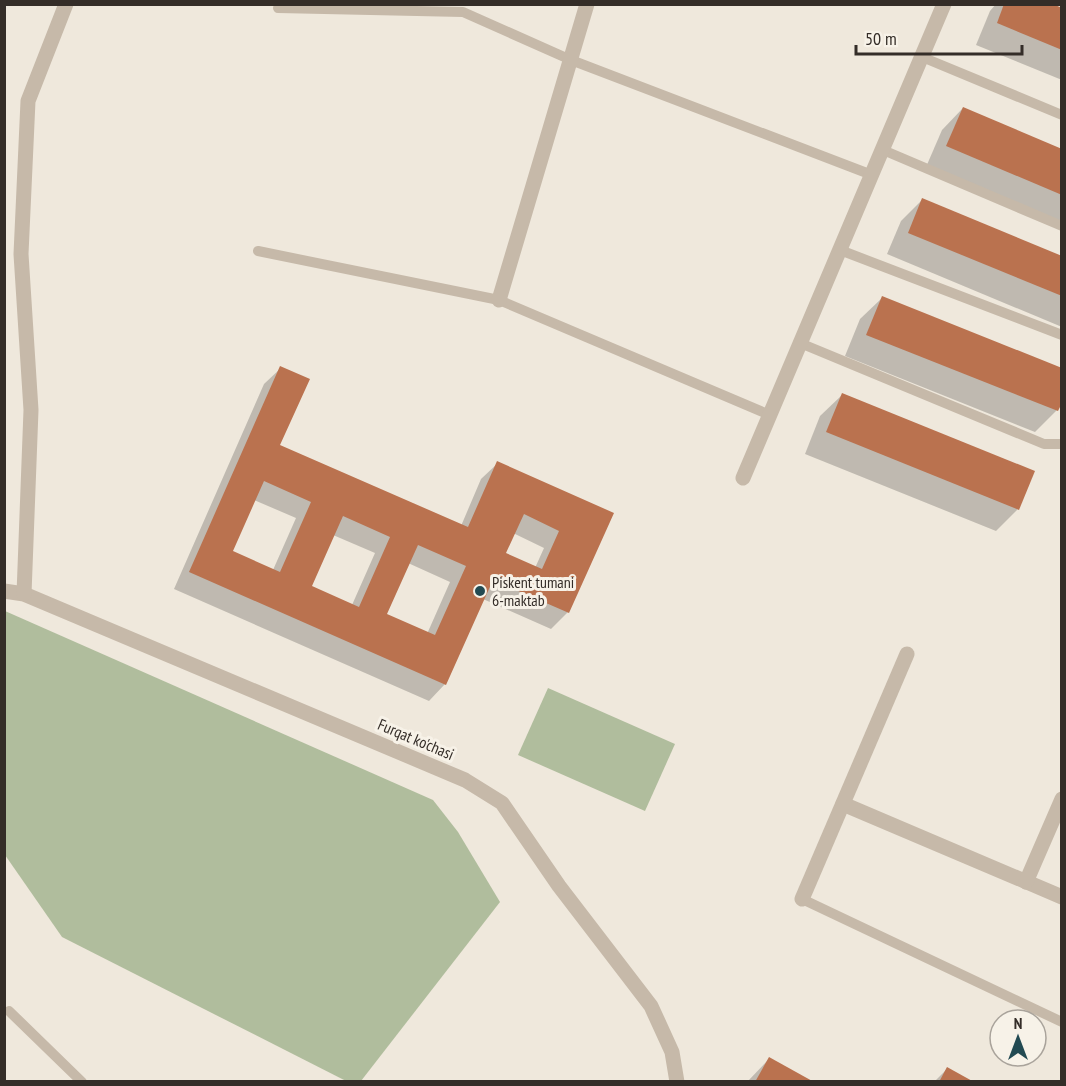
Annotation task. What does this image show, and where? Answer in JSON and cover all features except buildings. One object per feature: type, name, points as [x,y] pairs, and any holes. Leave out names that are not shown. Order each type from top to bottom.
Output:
[{"type":"street","points":[[24,594],[31,410],[21,254],[28,101],[66,4]]},
{"type":"street","points":[[499,300],[587,4]]},
{"type":"street","points":[[743,478],[944,4]]},
{"type":"street","name":"Furqat ko'chasi","points":[[4,591],[24,594],[465,780],[502,803],[560,886],[651,1005],[672,1052],[677,1082]]},
{"type":"street","points":[[802,899],[907,654]]},
{"type":"street","points":[[1026,882],[1062,799]]},
{"type":"street","points":[[843,804],[1062,897]]},
{"type":"lane","points":[[278,8],[463,12],[571,60],[872,175]]},
{"type":"lane","points":[[922,57],[1062,116]]},
{"type":"lane","points":[[883,150],[1062,226]]},
{"type":"lane","points":[[840,250],[1062,335]]},
{"type":"lane","points":[[258,251],[499,300],[770,415]]},
{"type":"lane","points":[[800,344],[1044,444],[1062,444]]},
{"type":"lane","points":[[802,899],[1062,1022]]},
{"type":"lane","points":[[9,1011],[82,1082]]},
{"type":"green space","points":[[5,611],[433,800],[458,832],[500,902],[361,1081],[346,1081],[62,937],[5,855]]},
{"type":"green space","points":[[548,688],[675,744],[645,811],[518,755]]},
{"type":"place","name":"Piskent tumani 6-maktab","points":[[480,591]]}]
